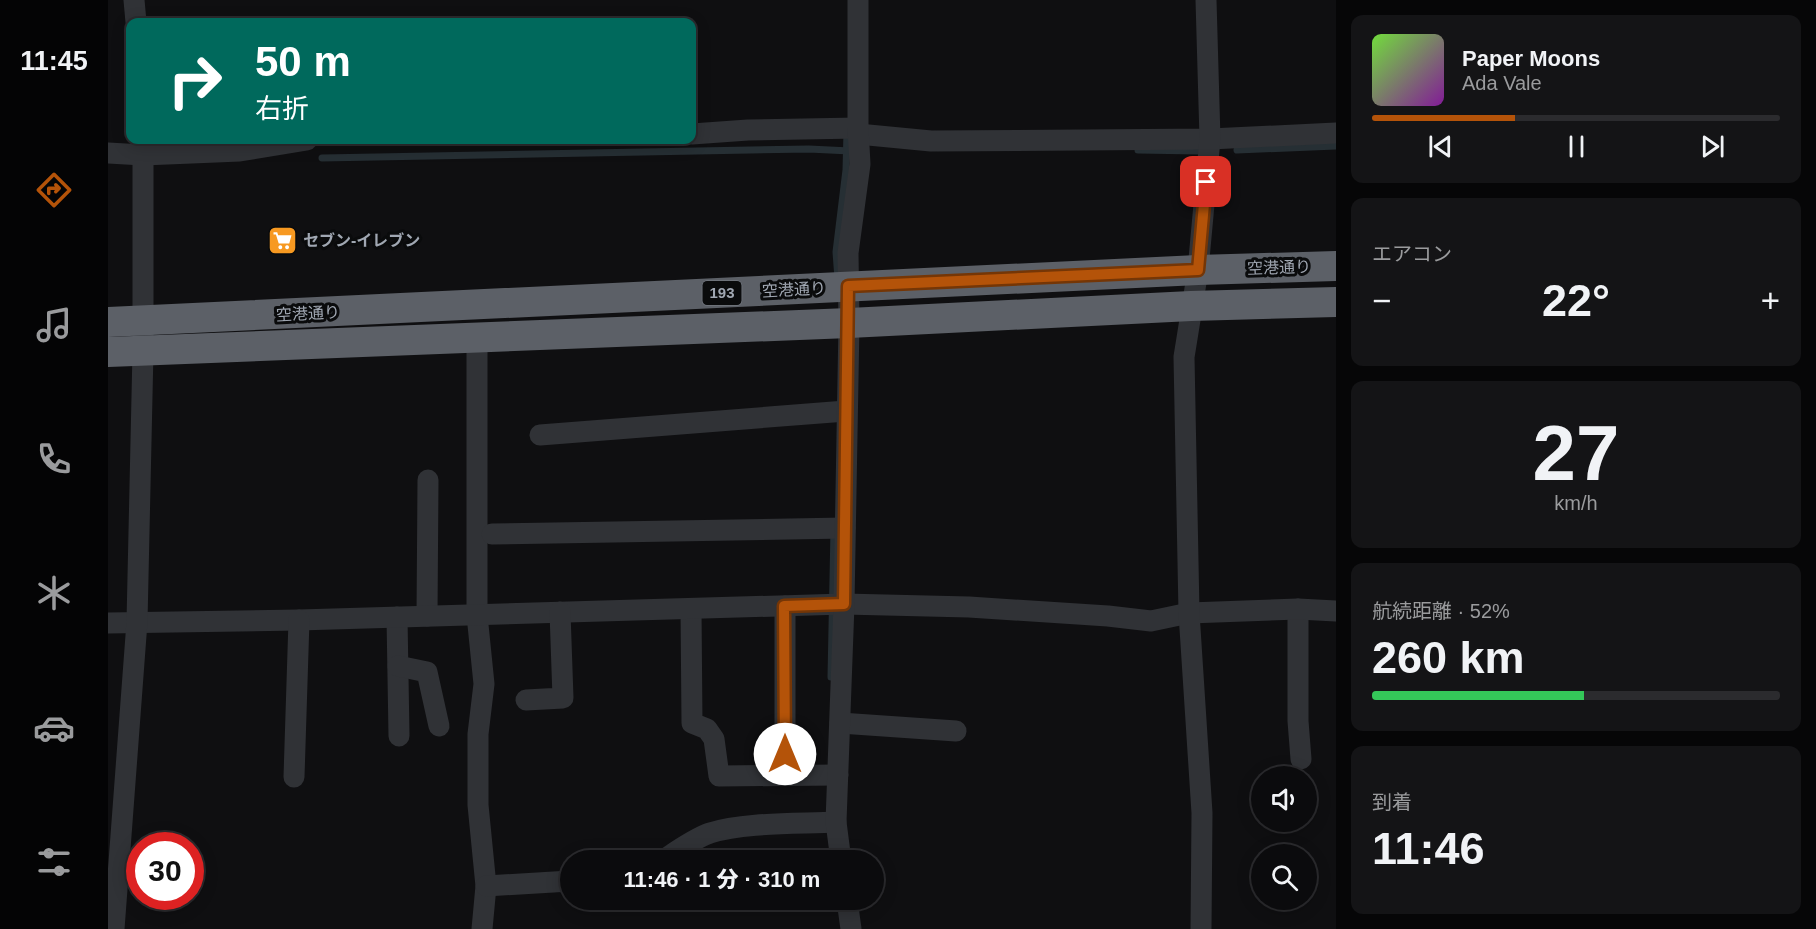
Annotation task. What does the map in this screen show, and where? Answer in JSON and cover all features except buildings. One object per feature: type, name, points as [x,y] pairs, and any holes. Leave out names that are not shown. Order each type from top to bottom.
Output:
[{"type":"highway","name":"空港通り","points":[[108,322],[1198,270],[1336,266]]},
{"type":"highway","name":"空港通り","points":[[108,352],[1191,306],[1336,302]]},
{"type":"street","points":[[134,0],[136,18]]},
{"type":"street","points":[[840,850],[836,822],[844,604],[848,252],[860,164],[858,0]]},
{"type":"street","points":[[1201,929],[1202,813],[1189,613],[1184,357],[1198,270],[1210,139],[1206,0]]},
{"type":"street","points":[[696,134],[748,130],[858,131],[931,141],[1210,139],[1336,134]]},
{"type":"street","points":[[108,153],[143,147],[240,151],[283,144]]},
{"type":"street","points":[[114,929],[137,622],[143,351],[143,147]]},
{"type":"street","points":[[477,338],[477,615],[484,684],[478,734],[478,805],[486,886],[482,929]]},
{"type":"street","points":[[540,435],[846,411]]},
{"type":"street","points":[[426,616],[428,480]]},
{"type":"street","points":[[492,534],[845,528]]},
{"type":"street","points":[[108,623],[299,620],[844,604],[981,608],[1151,621],[1189,613],[1298,609],[1336,611]]},
{"type":"street","points":[[784,606],[785,775]]},
{"type":"street","points":[[691,609],[692,723],[707,729],[714,739],[719,776],[838,775]]},
{"type":"street","points":[[1298,609],[1300,759]]},
{"type":"street","points":[[526,700],[563,698],[560,612]]},
{"type":"street","points":[[397,617],[399,736]]},
{"type":"street","points":[[294,777],[299,620]]},
{"type":"street","points":[[398,666],[427,672],[439,726]]},
{"type":"street","points":[[840,723],[956,731]]},
{"type":"street","points":[[679,850],[710,833],[727,829],[836,822]]},
{"type":"street","points":[[486,886],[560,882]]},
{"type":"street","points":[[848,910],[851,929]]},
{"type":"waterway","points":[[838,279],[836,252],[846,170],[847,131]]},
{"type":"waterway","points":[[1237,150],[1336,146]]},
{"type":"waterway","points":[[322,158],[809,149],[850,151]]},
{"type":"waterway","points":[[1138,150],[1199,151]]},
{"type":"waterway","points":[[831,677],[834,529]]},
{"type":"place","name":"セブン-イレブン","points":[[282,240]]},
{"type":"route","points":[[785,754],[784,606],[844,604],[848,286],[1198,270],[1206,182]]}]
